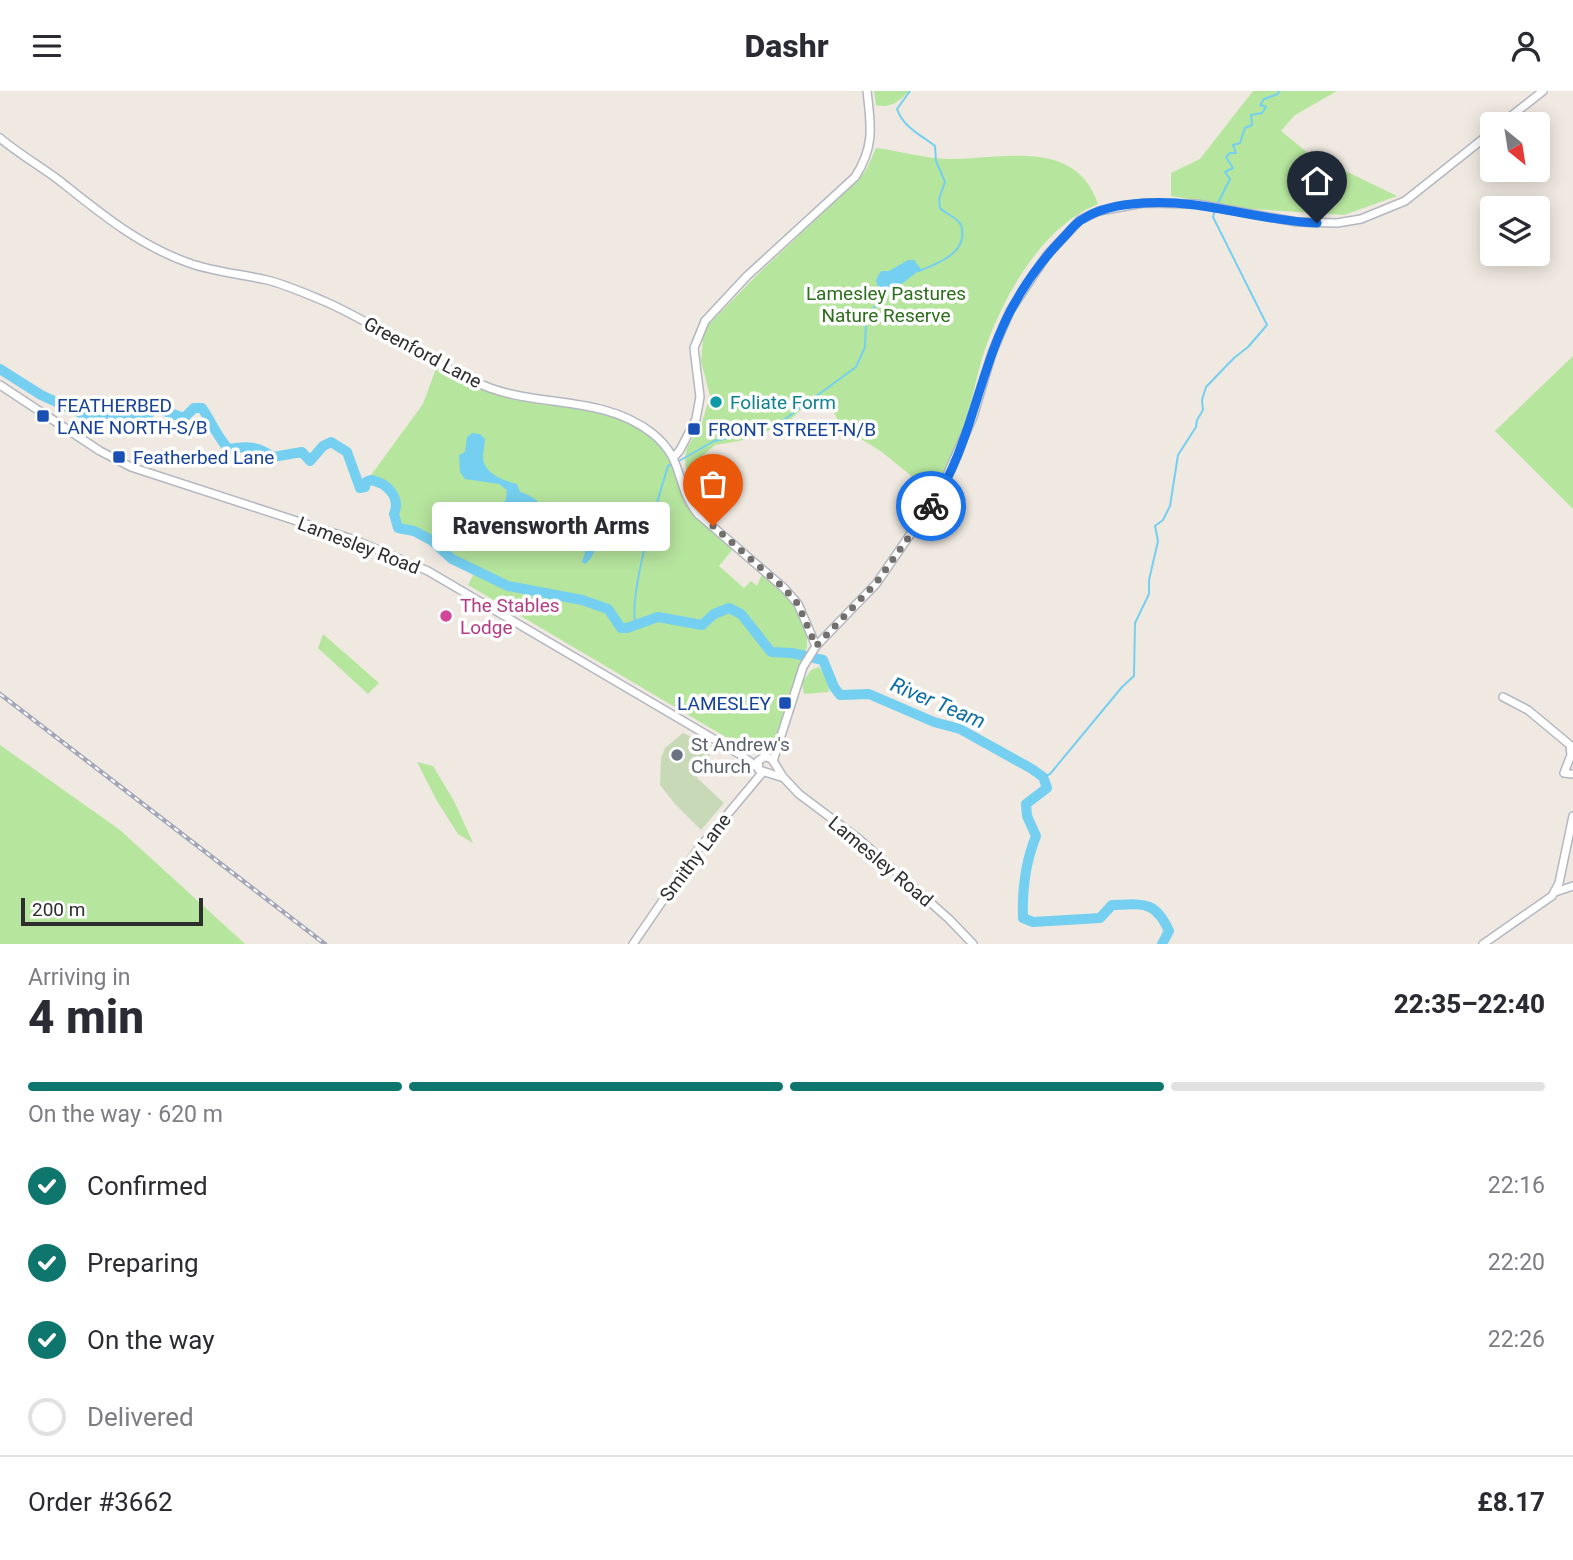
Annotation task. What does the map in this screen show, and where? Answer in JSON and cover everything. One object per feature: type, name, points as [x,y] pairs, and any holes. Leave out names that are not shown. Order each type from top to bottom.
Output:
[{"type":"street","points":[[674,457],[696,419],[701,397],[694,348],[698,333],[726,297],[855,177],[865,161],[872,133],[867,91]]},
{"type":"street","points":[[1516,112],[1543,91]]},
{"type":"street","name":"Greenford Lane","points":[[0,138],[120,228],[166,254],[211,270],[267,280],[318,298],[371,324],[471,380],[495,389],[601,409],[621,415],[649,431],[674,457],[689,503],[698,514],[784,588],[798,604],[815,647]]},
{"type":"street","points":[[760,770],[773,766],[803,667],[815,647],[876,583],[939,493],[973,417],[992,353],[1010,311],[1047,255],[1080,220],[1099,211],[1144,202],[1197,204],[1297,222],[1337,223],[1361,219],[1405,201],[1480,141]]},
{"type":"street","name":"Lamesley Road","points":[[0,385],[100,451],[131,467],[355,540],[428,571],[741,755],[760,770]]},
{"type":"street","points":[[1503,697],[1528,709],[1570,745],[1571,755],[1564,773],[1573,774]]},
{"type":"street","points":[[762,757],[778,743]]},
{"type":"street","name":"Lamesley Road","points":[[741,755],[769,757],[786,781],[810,803],[859,839],[949,919],[973,944]]},
{"type":"street","name":"Smithy Lane","points":[[633,944],[696,852],[760,770],[762,757]]},
{"type":"street","points":[[1483,944],[1547,901],[1555,892],[1573,816]]},
{"type":"street","points":[[1555,892],[1573,886]]},
{"type":"green space","points":[[874,91],[909,91],[894,103],[881,106],[876,105]]},
{"type":"green space","points":[[1253,91],[1337,91],[1295,115],[1281,131],[1308,153],[1397,196],[1344,215],[1251,209],[1171,196],[1171,173],[1200,159]]},
{"type":"green space","name":"Lamesley Pastures Nature Reserve","points":[[876,148],[942,159],[1015,156],[1056,161],[1073,169],[1088,183],[1098,204],[1079,214],[1045,242],[1007,298],[982,357],[970,406],[956,445],[932,493],[882,452],[841,426],[825,396],[804,407],[790,420],[759,435],[715,445],[686,470],[687,448],[702,422],[710,396],[701,361],[703,338],[708,325],[858,180]]},
{"type":"green space","points":[[1573,356],[1573,509],[1495,431]]},
{"type":"green space","points":[[438,363],[495,389],[601,409],[638,424],[674,457],[674,470],[685,502],[698,519],[733,549],[719,566],[744,588],[751,581],[757,586],[762,574],[797,607],[807,636],[807,647],[773,742],[762,748],[746,749],[468,585],[476,570],[457,561],[420,536],[398,528],[393,494],[378,482],[366,482],[423,404]]},
{"type":"green space","points":[[323,634],[379,683],[368,694],[318,648]]},
{"type":"green space","points":[[819,667],[828,680],[829,692],[804,694],[802,683],[811,670]]},
{"type":"green space","points":[[683,733],[714,747],[697,778],[724,803],[701,830],[660,785],[661,758],[665,748]]},
{"type":"green space","points":[[0,745],[120,830],[245,944],[0,944]]},
{"type":"green space","points":[[417,762],[433,766],[454,801],[473,843],[458,834]]},
{"type":"water","points":[[908,260],[914,260],[921,269],[886,296],[880,293],[876,280],[881,271],[889,271]]},
{"type":"water","points":[[472,433],[480,434],[485,439],[483,457],[486,468],[517,484],[520,492],[539,502],[546,520],[520,523],[502,517],[498,513],[506,499],[507,490],[499,484],[465,479],[460,472],[459,455],[465,452],[467,437]]},
{"type":"water","points":[[615,506],[643,525],[642,529],[638,532],[615,529],[612,525],[606,528],[593,555],[585,564],[582,562],[587,547],[585,521],[591,516],[606,513]]},
{"type":"waterway","points":[[910,91],[897,109],[908,126],[935,146],[936,161],[945,182],[939,199],[940,208],[958,221],[962,228],[962,239],[954,252],[940,262],[919,271]]},
{"type":"waterway","points":[[1217,205],[1230,179],[1225,172],[1233,168],[1226,157],[1230,153],[1236,153],[1233,145],[1240,143],[1245,128],[1252,125],[1251,115],[1262,113],[1266,107],[1260,105],[1264,99],[1278,94],[1279,91]]},
{"type":"waterway","points":[[1043,777],[1050,774],[1134,676],[1135,623],[1149,594],[1149,580],[1158,541],[1155,526],[1163,520],[1170,506],[1178,455],[1196,427],[1203,410],[1202,400],[1206,387],[1267,325],[1213,217],[1215,210]]},
{"type":"waterway","points":[[679,461],[714,441],[781,422],[856,367],[865,347],[866,321],[871,311],[886,295]]},
{"type":"waterway","name":"River Team","points":[[0,369],[41,395],[85,415],[112,417],[150,413],[156,408],[184,418],[194,408],[202,408],[229,449],[252,448],[273,457],[302,452],[310,461],[323,446],[331,442],[347,452],[360,488],[365,487],[366,482],[371,480],[382,484],[391,492],[396,502],[394,514],[398,528],[414,531],[431,540],[452,559],[508,586],[582,600],[608,609],[621,628],[658,617],[702,625],[714,614],[729,608],[741,614],[771,652],[792,653],[823,660],[840,695],[869,694],[934,722],[960,729],[1043,777],[1047,788],[1026,804],[1027,816],[1036,836],[1025,876],[1023,918],[1033,922],[1100,918],[1112,905],[1147,906],[1159,914],[1169,931],[1162,944]]},
{"type":"waterway","points":[[636,626],[636,593],[645,548],[668,466],[674,463]]},
{"type":"railway","points":[[0,694],[325,944]]},
{"type":"way so far","points":[[713,526],[784,588],[798,604],[816,646],[876,583],[931,506]]},
{"type":"place","name":"Foliate Form","points":[[716,402]]},
{"type":"place","name":"FEATHERBED LANE NORTH-S/B","points":[[43,416]]},
{"type":"place","name":"FRONT STREET-N/B","points":[[694,429]]},
{"type":"place","name":"Featherbed Lane","points":[[119,457]]},
{"type":"place","name":"Ravensworth Arms","points":[[713,526]]},
{"type":"place","name":"The Stables Lodge","points":[[446,616]]},
{"type":"place","name":"LAMESLEY","points":[[785,703]]},
{"type":"place","name":"St Andrew's Church","points":[[677,755]]},
{"type":"route","points":[[931,506],[949,474],[973,417],[992,353],[1010,311],[1047,255],[1080,220],[1099,211],[1144,202],[1197,204],[1297,222],[1317,223]]}]
